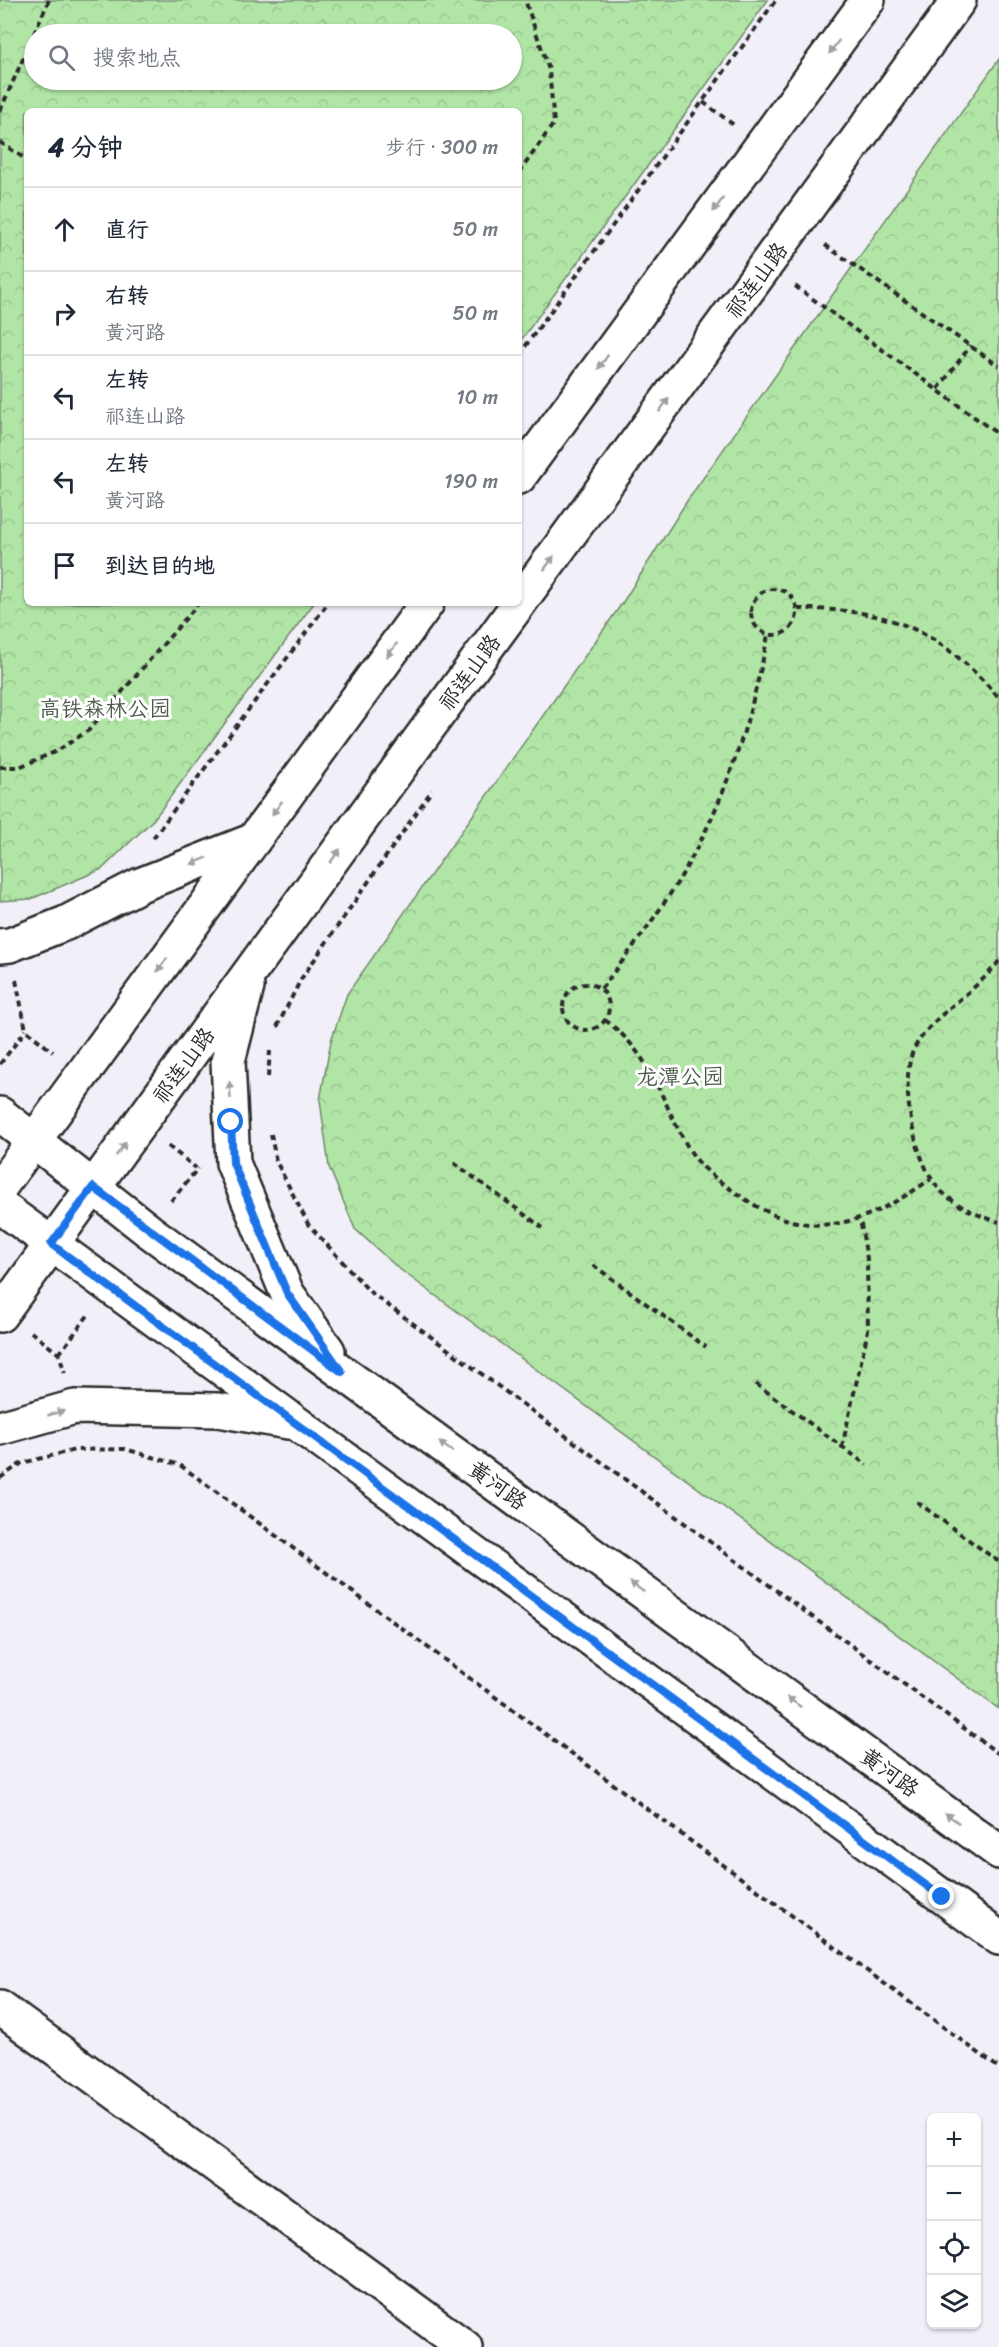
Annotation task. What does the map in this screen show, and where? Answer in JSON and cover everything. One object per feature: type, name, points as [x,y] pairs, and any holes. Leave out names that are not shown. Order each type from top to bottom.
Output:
[{"type":"main road","points":[[522,473],[868,0]]},
{"type":"main road","name":"祁连山路","points":[[522,599],[959,0]]},
{"type":"main road","points":[[0,1187],[425,606]]},
{"type":"main road","name":"祁连山路","points":[[0,1315],[517,606]]},
{"type":"main road","points":[[0,946],[10,945],[66,923],[140,885],[254,840]]},
{"type":"main road","points":[[308,893],[252,970],[228,1061],[233,1163],[287,1293],[342,1372]]},
{"type":"main road","name":"黄河路","points":[[0,1114],[93,1187],[342,1372],[999,1852]]},
{"type":"main road","points":[[0,1206],[999,1938]]},
{"type":"main road","points":[[0,1428],[75,1407],[218,1410],[296,1424]]},
{"type":"main road","points":[[0,2008],[465,2347]]},
{"type":"path","points":[[38,24],[49,0]]},
{"type":"path","points":[[522,169],[554,123],[549,70],[525,0]]},
{"type":"path","points":[[522,351],[776,0]]},
{"type":"path","points":[[0,111],[24,57]]},
{"type":"path","points":[[0,142],[24,158]]},
{"type":"path","points":[[822,243],[999,366]]},
{"type":"path","points":[[789,282],[999,435]]},
{"type":"path","points":[[938,389],[971,345]]},
{"type":"path","points":[[777,588],[794,599],[798,609],[793,627],[786,633],[768,635],[752,622],[752,602],[758,594],[767,589],[777,588]]},
{"type":"path","points":[[0,767],[19,767],[57,751],[89,730],[196,606]]},
{"type":"path","points":[[147,845],[326,606]]},
{"type":"path","points":[[798,609],[861,612],[914,627],[962,662],[999,698]]},
{"type":"path","points":[[601,989],[669,896],[722,791],[750,710],[768,635]]},
{"type":"path","points":[[991,689],[999,686]]},
{"type":"path","points":[[272,1037],[301,979],[436,784]]},
{"type":"path","points":[[999,961],[986,978],[926,1030],[914,1048],[908,1065],[907,1085],[920,1158],[931,1179],[942,1192],[961,1206],[999,1222]]},
{"type":"path","points":[[579,984],[591,984],[601,989],[608,998],[609,1009],[605,1020],[597,1028],[586,1031],[575,1029],[567,1022],[562,1011],[563,999],[569,990],[579,984]]},
{"type":"path","points":[[605,1020],[618,1029],[644,1060],[662,1089],[689,1148],[702,1166],[722,1183],[779,1219],[809,1224],[837,1224],[860,1219],[906,1196],[931,1179]]},
{"type":"path","points":[[0,1064],[26,1029]]},
{"type":"path","points":[[267,1082],[271,1048]]},
{"type":"path","points":[[269,1127],[276,1161],[308,1224],[370,1292],[999,1754]]},
{"type":"path","points":[[454,1163],[543,1228]]},
{"type":"path","points":[[842,1447],[868,1330],[867,1259],[860,1219]]},
{"type":"path","points":[[593,1265],[706,1347]]},
{"type":"path","points":[[756,1384],[867,1465]]},
{"type":"path","points":[[0,1478],[22,1463],[75,1450],[125,1449],[180,1465],[999,2068]]},
{"type":"path","points":[[917,1502],[999,1562]]},
{"type":"green space","name":"高铁森林公园","points":[[0,0],[768,0],[522,339],[522,108],[24,108],[24,606],[312,606],[154,819],[102,869],[31,899],[0,901]]},
{"type":"green space","name":"龙潭公园","points":[[999,59],[999,1709],[398,1268],[355,1229],[329,1167],[320,1100],[331,1041],[347,994],[623,602],[687,501]]},
{"type":"route","points":[[231,1122],[233,1163],[287,1293],[342,1372],[149,1231],[93,1187],[51,1244],[942,1897]]}]
